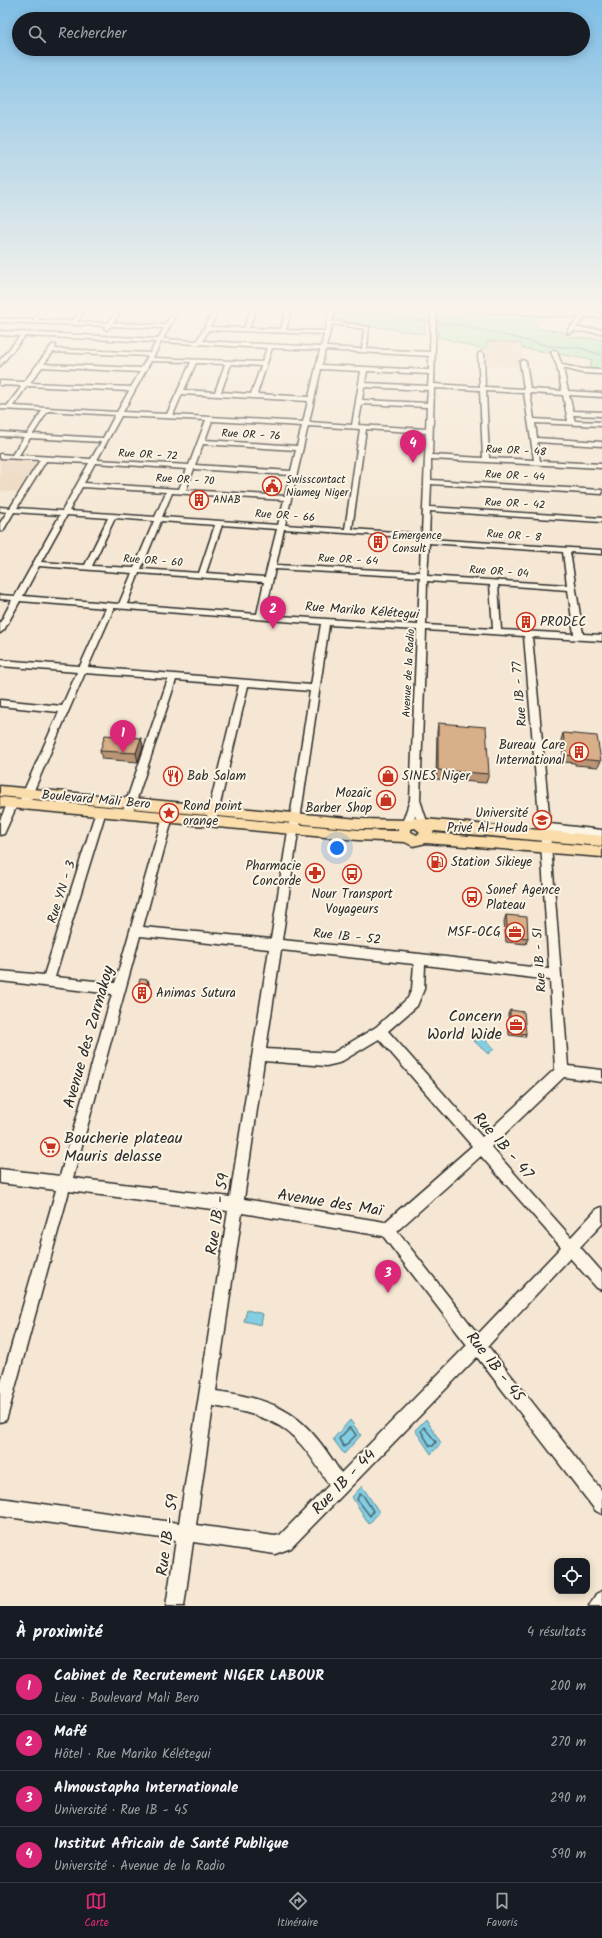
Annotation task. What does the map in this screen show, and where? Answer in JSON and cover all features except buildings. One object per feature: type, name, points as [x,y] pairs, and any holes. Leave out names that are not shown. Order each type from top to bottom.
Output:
[{"type":"main road","name":"Boulevard Mali Bero","points":[[0,791],[16,801],[101,811],[129,808]]},
{"type":"main road","name":"Boulevard Mali Bero","points":[[16,801],[129,808],[406,831],[415,822],[424,832]]},
{"type":"main road","points":[[424,832],[602,841]]},
{"type":"main road","points":[[545,837],[602,852]]},
{"type":"street","points":[[0,630],[136,382]]},
{"type":"street","points":[[169,416],[185,382]]},
{"type":"street","points":[[217,394],[222,382]]},
{"type":"street","points":[[253,396],[258,382]]},
{"type":"street","points":[[260,617],[316,382]]},
{"type":"street","points":[[355,427],[362,382]]},
{"type":"street","name":"Avenue de la Radio","points":[[406,831],[415,800],[423,628],[431,382]]},
{"type":"street","points":[[482,382],[486,460]]},
{"type":"street","points":[[526,382],[537,462]]},
{"type":"street","points":[[564,382],[572,423]]},
{"type":"street","points":[[0,383],[132,389]]},
{"type":"street","points":[[9,407],[26,384]]},
{"type":"street","points":[[362,385],[602,395]]},
{"type":"street","points":[[180,392],[312,399]]},
{"type":"street","points":[[359,402],[430,405]]},
{"type":"street","points":[[0,407],[429,431]]},
{"type":"street","points":[[14,457],[46,410]]},
{"type":"street","points":[[570,413],[602,414]]},
{"type":"street","points":[[182,491],[210,419]]},
{"type":"street","points":[[531,421],[602,424]]},
{"type":"street","points":[[348,531],[363,428]]},
{"type":"street","points":[[0,434],[104,440]]},
{"type":"street","points":[[534,440],[602,444]]},
{"type":"street","name":"Rue OR - 76","points":[[201,442],[300,448]]},
{"type":"street","name":"Rue OR - 72","points":[[0,456],[294,474]]},
{"type":"street","name":"Rue OR - 48","points":[[428,456],[602,466]]},
{"type":"street","points":[[0,529],[44,459]]},
{"type":"street","name":"Rue OR - 44","points":[[427,482],[602,492]]},
{"type":"street","name":"Rue OR - 70","points":[[80,485],[288,498]]},
{"type":"street","points":[[122,606],[170,490]]},
{"type":"street","name":"Rue OR - 66","points":[[0,509],[281,526],[425,538]]},
{"type":"street","name":"Rue OR - 42","points":[[426,510],[602,520]]},
{"type":"street","points":[[88,567],[113,516]]},
{"type":"street","points":[[202,575],[219,523]]},
{"type":"street","name":"Rue OR - 8","points":[[425,538],[602,552]]},
{"type":"street","points":[[566,550],[579,637]]},
{"type":"street","name":"Rue OR - 60","points":[[36,564],[269,580]]},
{"type":"street","name":"Rue OR - 64","points":[[272,567],[424,577]]},
{"type":"street","name":"Rue OR - 04","points":[[424,577],[572,588]]},
{"type":"street","points":[[494,583],[497,632]]},
{"type":"street","name":"Rue Mariko Kélétegui","points":[[0,597],[325,622],[602,638]]},
{"type":"street","points":[[0,831],[65,709],[111,605]]},
{"type":"street","name":"Rue IB - 59","points":[[176,1606],[206,1397],[278,944],[325,622]]},
{"type":"street","name":"Rue IB - 77","points":[[528,634],[545,837]]},
{"type":"street","points":[[0,663],[316,688]]},
{"type":"street","points":[[129,808],[173,677]]},
{"type":"street","points":[[212,816],[244,682]]},
{"type":"street","points":[[0,703],[65,709]]},
{"type":"street","name":"Avenue de la Radio","points":[[415,800],[424,832]]},
{"type":"street","name":"Rue YN - 3","points":[[48,982],[101,811]]},
{"type":"street","name":"Avenue des Zarmakoy","points":[[0,1414],[137,931],[169,812]]},
{"type":"street","points":[[545,837],[602,834]]},
{"type":"street","name":"Rue IB - 51","points":[[545,837],[562,1071]]},
{"type":"street","name":"Rue IB - 52","points":[[137,931],[278,944],[554,975]]},
{"type":"street","points":[[260,1055],[326,1060],[335,1059],[380,1031],[412,1002],[417,996],[420,959]]},
{"type":"street","points":[[0,976],[120,989]]},
{"type":"street","name":"Rue IB - 47","points":[[380,1031],[602,1283]]},
{"type":"street","points":[[562,1071],[602,1076]]},
{"type":"street","name":"Avenue des Maï","points":[[0,1176],[237,1206],[387,1230],[481,1147],[562,1071]]},
{"type":"street","name":"Rue IB - 44","points":[[0,1507],[275,1545],[285,1542],[478,1345],[602,1214]]},
{"type":"street","name":"Rue IB - 45","points":[[387,1230],[602,1505]]},
{"type":"street","points":[[206,1397],[240,1402],[265,1408],[288,1419],[306,1435],[321,1454],[340,1486]]},
{"type":"street","points":[[598,1606],[602,1600]]},
{"type":"shaded area","points":[[0,460],[37,462],[17,492],[0,491]]},
{"type":"water","points":[[481,1035],[494,1049],[488,1054],[474,1041]]},
{"type":"water","points":[[247,1310],[263,1314],[261,1325],[244,1321]]},
{"type":"water","points":[[426,1419],[441,1443],[431,1454],[415,1430]]},
{"type":"water","points":[[350,1420],[361,1435],[344,1454],[333,1439]]},
{"type":"water","points":[[362,1486],[379,1512],[369,1524],[352,1497]]},
{"type":"place","name":"Institut Africain de Santé Publique","points":[[413,463]]},
{"type":"place","name":"Swisscontact Niamey Niger","points":[[272,486]]},
{"type":"place","name":"ANAB","points":[[199,500]]},
{"type":"place","name":"Emergence Consult","points":[[378,542]]},
{"type":"place","name":"PRODEC","points":[[526,622]]},
{"type":"place","name":"Mafé","points":[[273,629]]},
{"type":"place","name":"Bureau Care International","points":[[579,752]]},
{"type":"place","name":"Cabinet de Recrutement NIGER LABOUR","points":[[123,753]]},
{"type":"place","name":"Bab Salam","points":[[173,776]]},
{"type":"place","name":"SINES Niger","points":[[388,776]]},
{"type":"place","name":"Mozaïc Barber Shop","points":[[386,800]]},
{"type":"place","name":"Rond point orange","points":[[169,813]]},
{"type":"place","name":"Université Privé Al-Houda","points":[[542,820]]},
{"type":"place","name":"Station Sikieye","points":[[437,862]]},
{"type":"place","name":"Pharmacie Concorde","points":[[315,873]]},
{"type":"place","name":"Nour Transport Voyageurs","points":[[352,874]]},
{"type":"place","name":"Sonef Agence Plateau","points":[[472,897]]},
{"type":"place","name":"MSF-OCG","points":[[515,932]]},
{"type":"place","name":"Animas Sutura","points":[[142,993]]},
{"type":"place","name":"Concern World Wide","points":[[516,1025]]},
{"type":"place","name":"Boucherie plateau Mauris delasse","points":[[50,1147]]},
{"type":"place","name":"Almoustapha Internationale","points":[[388,1293]]}]
